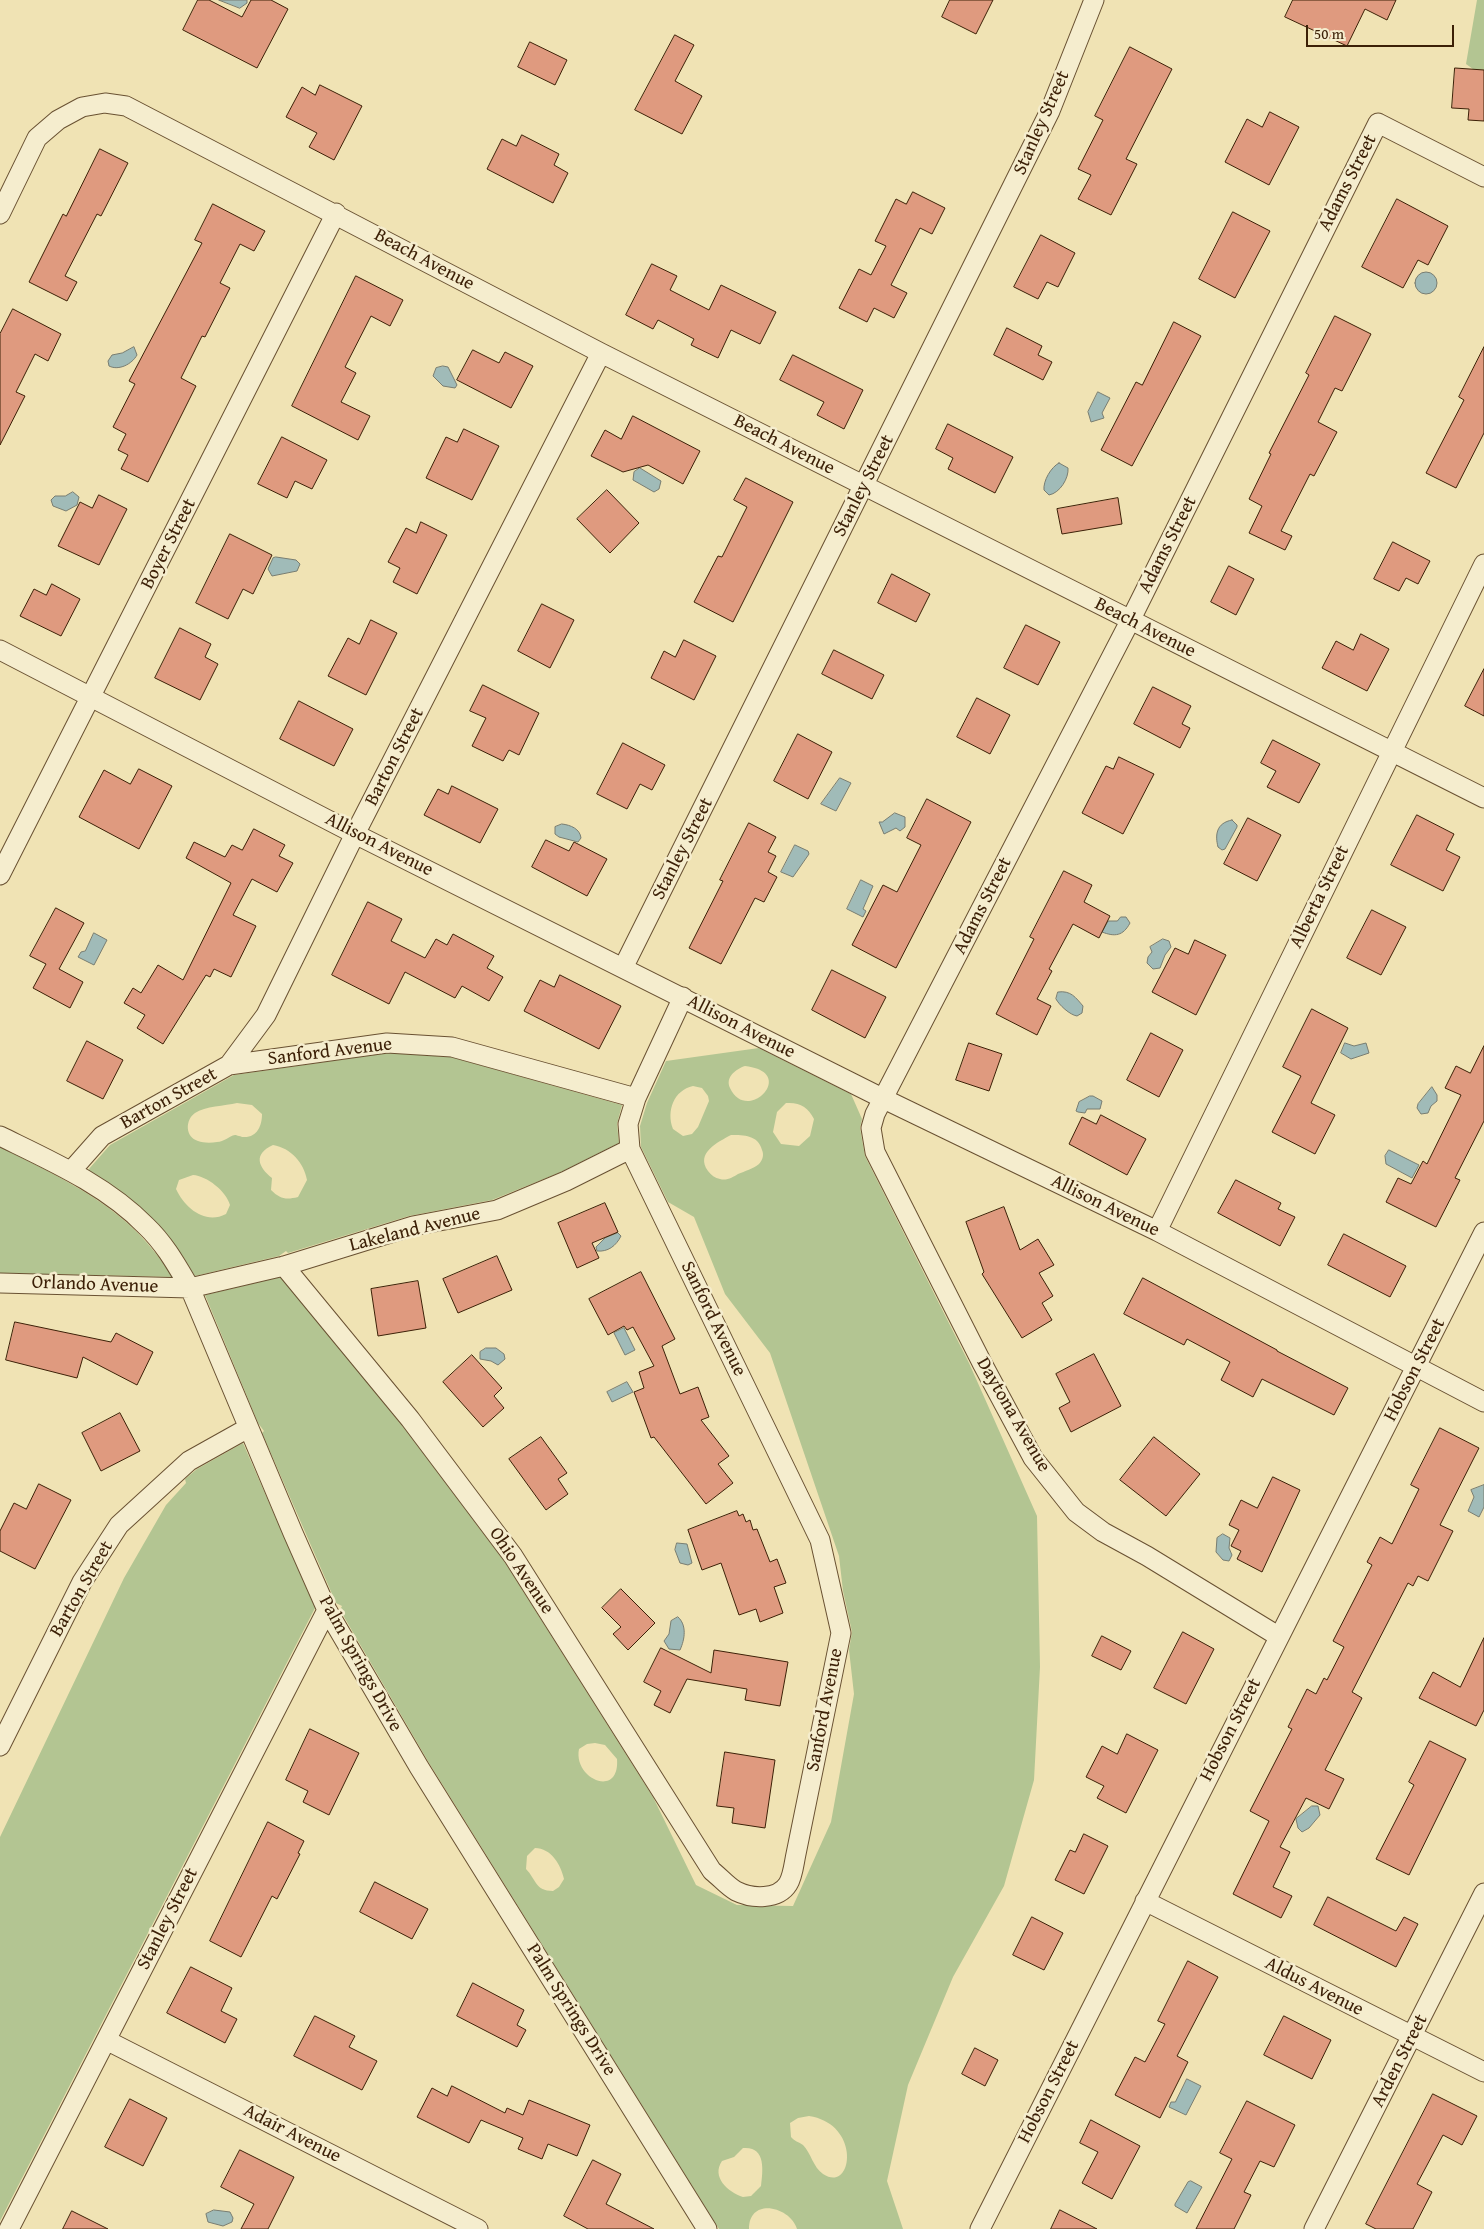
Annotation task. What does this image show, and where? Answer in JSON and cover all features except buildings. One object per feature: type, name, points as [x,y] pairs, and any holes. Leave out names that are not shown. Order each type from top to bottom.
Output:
[{"type":"street","name":"Stanley Street","points":[[623,968],[1050,111],[1094,0]]},
{"type":"street","name":"Beach Avenue","points":[[0,214],[37,138],[58,120],[82,107],[104,103],[126,106],[336,213],[601,353],[1484,798]]},
{"type":"street","name":"Adams Street","points":[[884,1100],[1130,621],[1378,123],[1484,177]]},
{"type":"street","name":"Boyer Street","points":[[0,875],[336,213]]},
{"type":"street","name":"Barton Street","points":[[71,1171],[102,1136],[229,1065],[266,1015],[601,353]]},
{"type":"street","name":"Alberta Street","points":[[1158,1231],[1484,564]]},
{"type":"street","name":"Allison Avenue","points":[[0,650],[356,834],[884,1100],[1158,1231],[1484,1402]]},
{"type":"street","points":[[636,1098],[683,998]]},
{"type":"street","name":"Sanford Avenue","points":[[229,1065],[387,1043],[452,1047],[636,1098],[628,1124],[630,1149],[820,1540],[841,1633],[790,1882],[782,1892],[770,1896],[753,1896],[735,1891]]},
{"type":"street","name":"Daytona Avenue","points":[[884,1100],[875,1114],[871,1128],[875,1152],[982,1363],[1033,1458],[1076,1512],[1278,1636]]},
{"type":"street","name":"Palm Springs Drive","points":[[0,1136],[71,1171],[114,1198],[146,1225],[170,1253],[190,1288],[327,1610],[419,1767],[707,2229]]},
{"type":"street","name":"Lakeland Avenue","points":[[190,1288],[284,1266],[412,1226],[497,1210],[566,1181],[630,1149]]},
{"type":"street","name":"Hobson Street","points":[[980,2229],[1278,1636],[1417,1368],[1484,1232]]},
{"type":"street","name":"Ohio Avenue","points":[[284,1266],[410,1419],[513,1556],[712,1871],[735,1891]]},
{"type":"street","name":"Orlando Avenue","points":[[0,1283],[190,1288]]},
{"type":"street","name":"Barton Street","points":[[0,1746],[82,1582],[120,1525],[190,1460],[248,1428]]},
{"type":"street","name":"Stanley Street","points":[[9,2229],[327,1610]]},
{"type":"street","name":"Arden Street","points":[[1314,2229],[1484,1893]]},
{"type":"street","name":"Aldus Avenue","points":[[1145,1901],[1484,2072]]},
{"type":"street","name":"Adair Avenue","points":[[106,2040],[478,2229]]},
{"type":"green space","points":[[1477,0],[1484,0],[1484,77],[1466,64]]},
{"type":"green space","points":[[759,1048],[851,1094],[862,1119],[860,1128],[865,1156],[969,1363],[1037,1516],[1040,1667],[1034,1780],[1004,1886],[953,1977],[908,2085],[887,2181],[903,2229],[797,2229],[787,2215],[771,2208],[756,2212],[751,2219],[749,2229],[719,2229],[429,1763],[340,1610],[342,1606],[336,1603],[262,1433],[264,1431],[258,1423],[205,1295],[281,1277],[401,1424],[504,1561],[653,1797],[696,1885],[737,1905],[793,1906],[831,1822],[854,1694],[849,1650],[852,1632],[843,1591],[839,1556],[770,1353],[725,1294],[694,1217],[668,1202],[641,1147],[640,1126],[647,1103],[666,1061]],"holes":[[[745,1066],[761,1070],[768,1077],[768,1085],[764,1093],[756,1099],[747,1101],[738,1098],[729,1084],[730,1077],[738,1069]],[[693,1086],[702,1088],[709,1101],[698,1127],[692,1134],[683,1136],[673,1129],[670,1115],[673,1102],[681,1092]],[[786,1103],[795,1103],[803,1106],[814,1119],[810,1136],[799,1146],[781,1144],[773,1132],[777,1112]],[[731,1135],[750,1137],[760,1145],[763,1154],[762,1159],[752,1169],[730,1178],[716,1178],[708,1171],[704,1159],[706,1154],[715,1145]],[[587,1744],[605,1745],[617,1759],[616,1771],[611,1779],[605,1781],[597,1780],[589,1776],[579,1760],[579,1749]],[[535,1848],[541,1849],[554,1858],[564,1879],[559,1887],[553,1891],[543,1889],[536,1884],[526,1869],[527,1856]],[[809,2116],[826,2122],[838,2131],[845,2143],[847,2156],[846,2167],[841,2174],[833,2178],[823,2174],[814,2164],[806,2148],[791,2137],[790,2123],[798,2118]],[[743,2148],[750,2148],[756,2151],[762,2166],[761,2186],[751,2196],[743,2197],[732,2192],[720,2178],[719,2167],[722,2161],[734,2157]]]},
{"type":"green space","points":[[388,1053],[451,1057],[622,1105],[617,1124],[619,1143],[561,1172],[492,1200],[409,1216],[288,1253],[286,1251],[279,1256],[195,1276],[173,1242],[149,1216],[121,1192],[88,1170],[110,1145],[234,1075]],"holes":[[[237,1103],[252,1105],[262,1114],[260,1127],[252,1136],[243,1137],[235,1135],[220,1142],[210,1143],[198,1141],[191,1136],[188,1124],[195,1113]],[[273,1145],[280,1147],[291,1153],[300,1162],[307,1180],[298,1197],[283,1198],[271,1190],[272,1178],[263,1169],[260,1161],[262,1152]],[[193,1175],[210,1181],[228,1200],[230,1205],[226,1214],[211,1217],[196,1213],[176,1189],[179,1180]]]},
{"type":"green space","points":[[0,1147],[73,1185],[118,1215],[156,1253],[172,1277],[0,1273]]},
{"type":"green space","points":[[243,1443],[315,1608],[0,2221],[0,1837],[124,1578],[166,1505],[186,1483],[185,1479],[197,1469]]},
{"type":"water","points":[[219,0],[247,0],[247,3],[240,8]]},
{"type":"water","points":[[1426,272],[1434,275],[1437,283],[1434,291],[1426,294],[1418,291],[1415,283],[1418,275]]},
{"type":"water","points":[[134,347],[137,355],[132,361],[125,366],[117,368],[109,366],[108,361],[112,355],[122,353]]},
{"type":"water","points":[[448,367],[457,385],[455,388],[443,386],[433,376],[436,368]]},
{"type":"water","points":[[1098,392],[1110,398],[1102,413],[1104,418],[1091,422],[1088,412]]},
{"type":"water","points":[[1059,463],[1068,468],[1067,476],[1060,488],[1049,495],[1044,490],[1046,479],[1050,471]]},
{"type":"water","points":[[640,468],[661,481],[659,489],[654,492],[633,480],[634,472]]},
{"type":"water","points":[[73,492],[79,497],[77,505],[66,511],[53,506],[51,500],[55,496],[65,496]]},
{"type":"water","points":[[273,558],[296,560],[300,564],[297,571],[272,576],[268,569]]},
{"type":"water","points":[[840,778],[851,783],[836,811],[821,804]]},
{"type":"water","points":[[895,813],[905,817],[905,827],[900,831],[896,828],[884,834],[879,822]]},
{"type":"water","points":[[1232,820],[1237,827],[1225,849],[1222,850],[1218,847],[1218,830],[1223,824]]},
{"type":"water","points":[[562,824],[572,826],[577,830],[581,838],[578,842],[559,837],[555,834],[555,827]]},
{"type":"water","points":[[795,845],[808,851],[809,854],[793,877],[781,872]]},
{"type":"water","points":[[861,880],[873,886],[863,909],[866,911],[863,917],[847,909]]},
{"type":"water","points":[[1121,917],[1126,917],[1130,923],[1124,931],[1115,935],[1102,932],[1108,921],[1117,921]]},
{"type":"water","points":[[94,933],[107,940],[94,965],[78,957],[81,952],[85,951]]},
{"type":"water","points":[[1163,939],[1169,941],[1171,947],[1165,955],[1160,968],[1153,969],[1147,963],[1148,957],[1152,952],[1150,947]]},
{"type":"water","points":[[1058,992],[1070,993],[1083,1006],[1082,1013],[1077,1016],[1065,1009],[1056,999]]},
{"type":"water","points":[[1345,1043],[1354,1046],[1366,1043],[1369,1053],[1351,1059],[1341,1053]]},
{"type":"water","points":[[1432,1087],[1437,1095],[1437,1101],[1431,1106],[1428,1113],[1421,1114],[1417,1108],[1418,1104]]},
{"type":"water","points":[[1090,1096],[1102,1101],[1100,1109],[1087,1109],[1085,1113],[1076,1111],[1079,1102]]},
{"type":"water","points":[[1389,1150],[1419,1165],[1412,1178],[1386,1164],[1385,1156]]},
{"type":"water","points":[[618,1233],[621,1236],[617,1243],[608,1249],[597,1251],[596,1247],[605,1238]]},
{"type":"water","points":[[624,1328],[635,1350],[625,1355],[614,1333]]},
{"type":"water","points":[[486,1348],[496,1348],[504,1354],[505,1359],[498,1365],[491,1361],[480,1359],[480,1352]]},
{"type":"water","points":[[627,1382],[633,1392],[612,1402],[607,1392]]},
{"type":"water","points":[[1484,1485],[1484,1507],[1479,1517],[1468,1511],[1474,1497],[1471,1490]]},
{"type":"water","points":[[1223,1534],[1230,1538],[1229,1548],[1232,1555],[1229,1561],[1223,1560],[1216,1552],[1217,1538]]},
{"type":"water","points":[[677,1543],[687,1544],[692,1563],[688,1565],[680,1563],[675,1550]]},
{"type":"water","points":[[678,1617],[684,1628],[683,1641],[680,1650],[669,1649],[664,1641],[669,1634],[671,1621]]},
{"type":"water","points":[[1312,1806],[1318,1806],[1320,1815],[1309,1828],[1302,1832],[1298,1828],[1296,1819]]},
{"type":"water","points":[[1187,2079],[1201,2086],[1186,2115],[1169,2107],[1171,2102],[1175,2102]]},
{"type":"water","points":[[1191,2181],[1202,2187],[1187,2213],[1175,2206],[1175,2204],[1188,2182]]},
{"type":"water","points":[[214,2210],[230,2212],[233,2218],[232,2222],[223,2226],[208,2222],[206,2214]]}]
